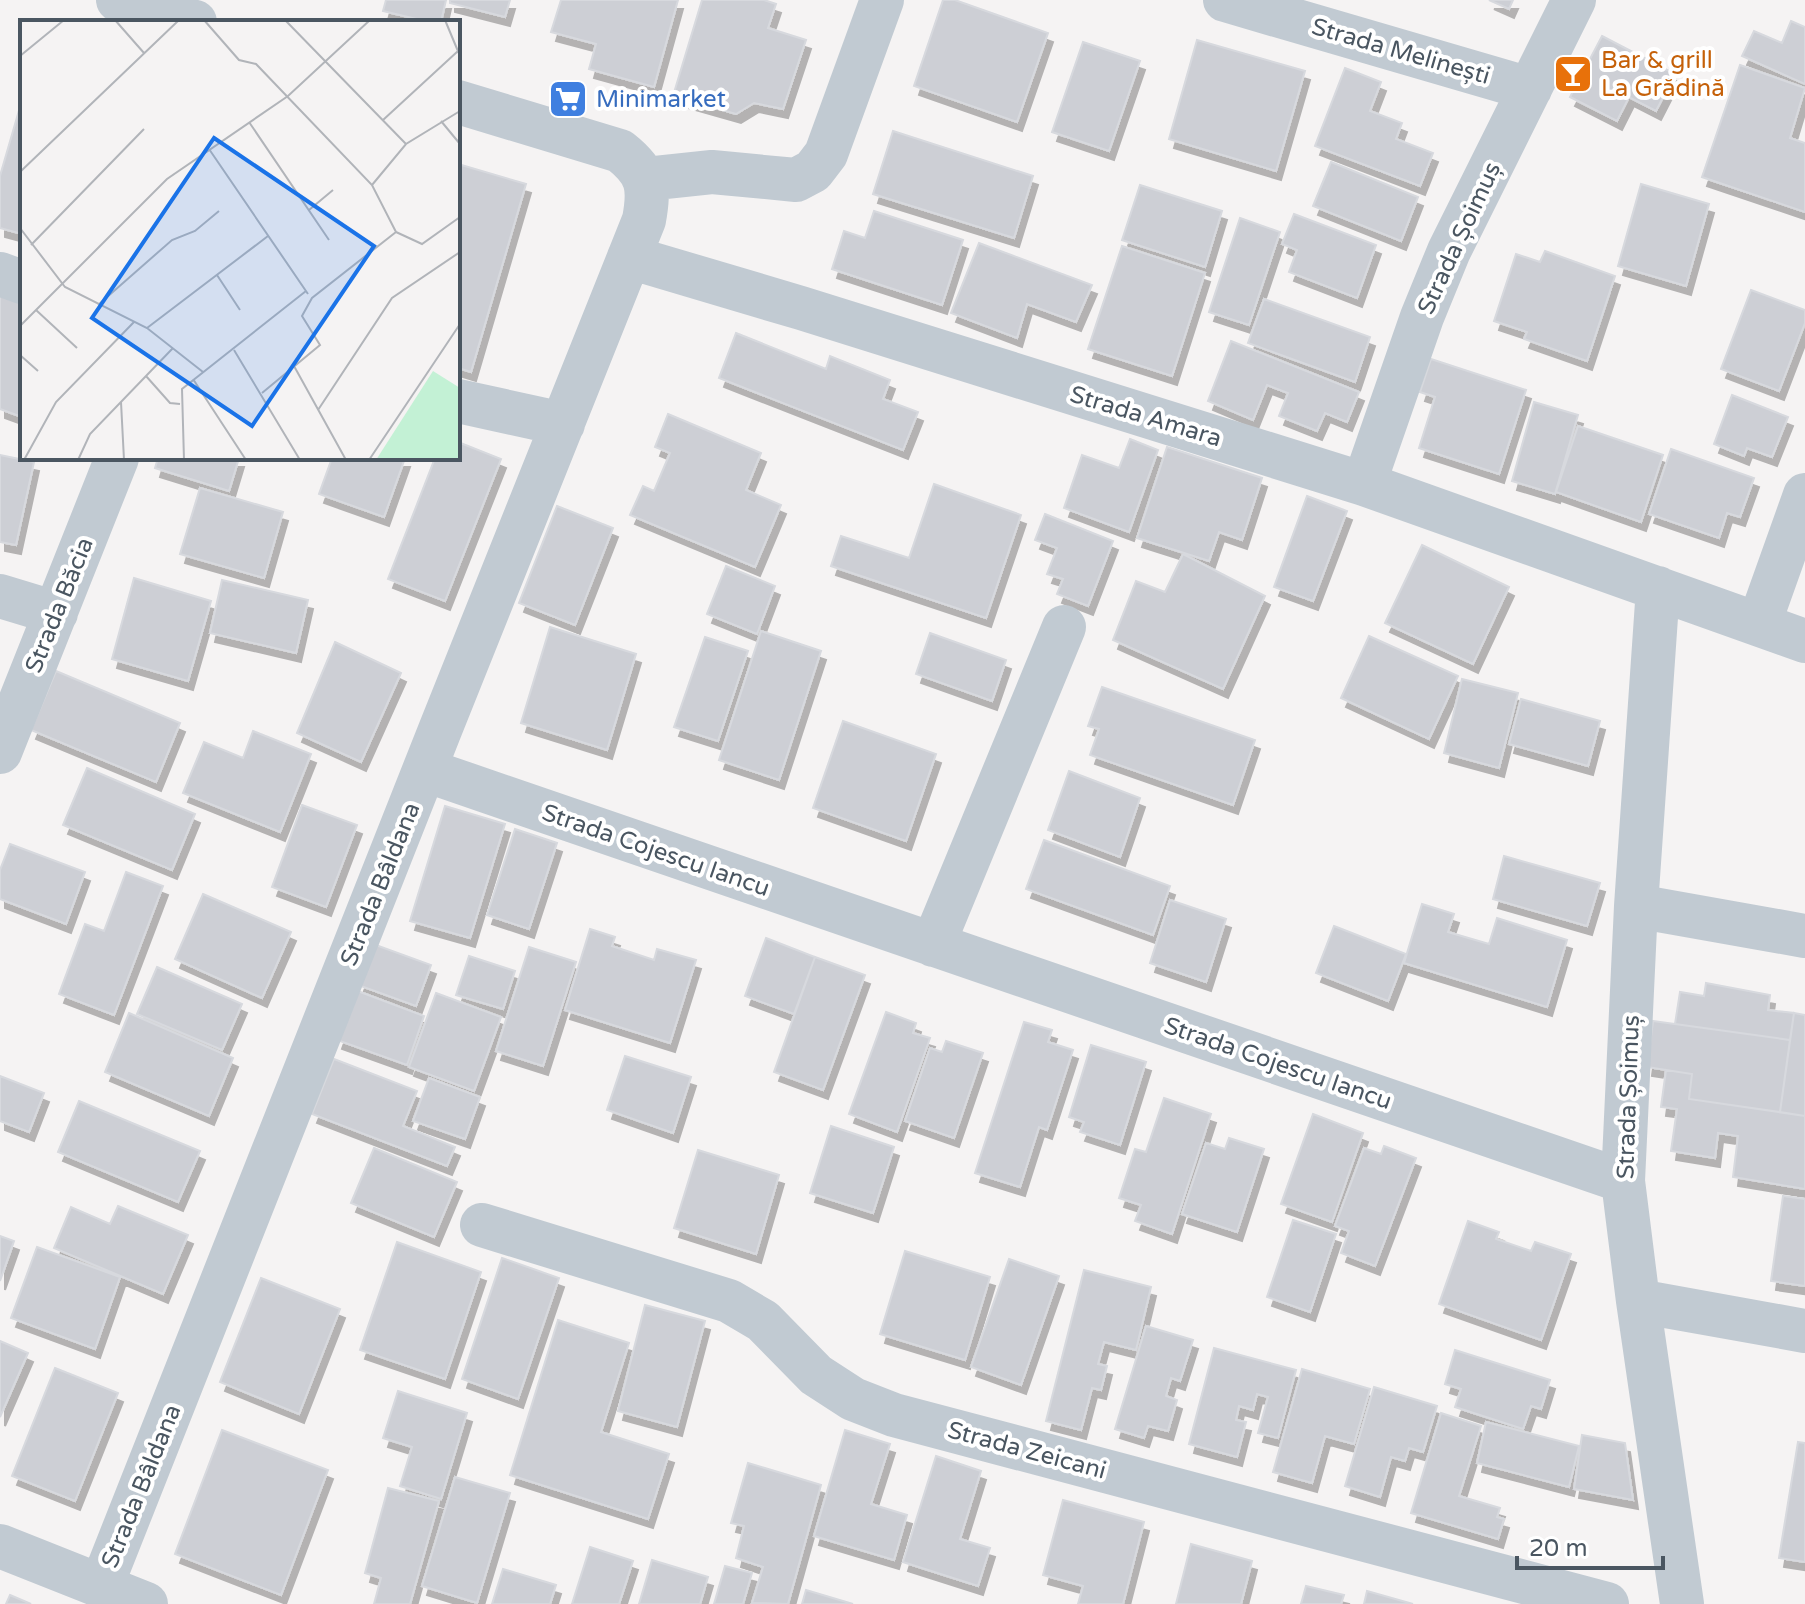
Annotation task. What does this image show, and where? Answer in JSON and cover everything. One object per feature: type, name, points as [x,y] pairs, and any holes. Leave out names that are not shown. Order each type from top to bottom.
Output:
[{"type":"street","points":[[118,0],[188,20]]},
{"type":"street","points":[[460,103],[620,151],[634,162],[646,179],[712,172],[796,180],[813,171],[826,154],[882,0]]},
{"type":"street","name":"Strada Melinești","points":[[1225,0],[1530,89]]},
{"type":"street","name":"Strada Șoimuș","points":[[1364,484],[1422,317],[1449,251],[1574,0]]},
{"type":"street","name":"Strada Bâldana","points":[[101,1587],[644,220],[648,198],[646,179]]},
{"type":"street","name":"Strada Amara","points":[[629,257],[1364,484],[1805,641]]},
{"type":"street","points":[[0,274],[20,281]]},
{"type":"street","points":[[460,401],[563,424]]},
{"type":"street","name":"Strada Băcia","points":[[0,752],[116,460]]},
{"type":"street","points":[[1759,624],[1805,495]]},
{"type":"street","name":"Strada Șoimuș","points":[[1658,588],[1636,906],[1623,1181],[1682,1604]]},
{"type":"street","points":[[0,596],[56,613]]},
{"type":"street","points":[[933,945],[1064,627]]},
{"type":"street","name":"Strada Cojescu Iancu","points":[[425,770],[1623,1181]]},
{"type":"street","points":[[1636,906],[1805,936]]},
{"type":"street","name":"Strada Zeicani","points":[[482,1225],[729,1301],[763,1321],[816,1375],[853,1399],[894,1415],[1607,1604]]},
{"type":"street","points":[[1638,1301],[1805,1331]]},
{"type":"street","points":[[0,1546],[146,1604]]},
{"type":"building","points":[[386,0],[446,0],[441,20],[421,20],[383,11]]},
{"type":"building","points":[[450,0],[510,0],[505,17],[450,3]]},
{"type":"building","points":[[561,0],[678,0],[654,87],[589,69],[596,44],[551,32]]},
{"type":"building","points":[[702,0],[764,0],[776,4],[768,28],[806,40],[783,109],[754,103],[736,114],[673,96]]},
{"type":"building","points":[[943,0],[955,0],[1048,33],[1017,122],[914,86]]},
{"type":"building","points":[[1489,0],[1513,0],[1509,9]]},
{"type":"building","points":[[1791,21],[1805,27],[1805,84],[1742,56],[1754,31],[1782,43]]},
{"type":"building","points":[[1602,36],[1675,74],[1656,111],[1629,97],[1617,121],[1570,97]]},
{"type":"building","points":[[1197,40],[1305,71],[1276,171],[1169,139]]},
{"type":"building","points":[[1083,42],[1140,61],[1109,151],[1052,132]]},
{"type":"building","points":[[1740,65],[1805,88],[1790,138],[1805,143],[1805,212],[1702,177]]},
{"type":"building","points":[[1345,68],[1381,82],[1370,111],[1402,123],[1396,139],[1433,153],[1420,186],[1315,146]]},
{"type":"building","points":[[20,107],[20,233],[0,228],[0,176]]},
{"type":"building","points":[[893,131],[1033,176],[1014,238],[873,194]]},
{"type":"building","points":[[1331,162],[1418,197],[1401,241],[1313,206]]},
{"type":"building","points":[[460,165],[526,184],[471,372],[460,369]]},
{"type":"building","points":[[1641,184],[1709,204],[1686,286],[1618,266]]},
{"type":"building","points":[[1140,185],[1222,211],[1205,267],[1122,240]]},
{"type":"building","points":[[874,211],[963,240],[942,305],[832,269],[844,231],[865,238]]},
{"type":"building","points":[[1294,214],[1376,245],[1357,298],[1289,272],[1297,250],[1282,244]]},
{"type":"building","points":[[1240,218],[1280,232],[1249,325],[1209,312]]},
{"type":"building","points":[[979,243],[1092,285],[1076,322],[1027,304],[1017,338],[951,313]]},
{"type":"building","points":[[1122,246],[1205,273],[1172,376],[1088,349]]},
{"type":"building","points":[[1545,251],[1615,276],[1587,361],[1524,339],[1527,332],[1494,321],[1516,254],[1540,262]]},
{"type":"building","points":[[1751,290],[1805,310],[1805,323],[1779,391],[1721,369]]},
{"type":"building","points":[[0,295],[20,302],[20,416],[0,409]]},
{"type":"building","points":[[1264,299],[1370,337],[1355,382],[1248,343]]},
{"type":"building","points":[[736,333],[826,369],[830,356],[890,380],[883,399],[918,412],[903,450],[719,378]]},
{"type":"building","points":[[1231,341],[1359,392],[1347,422],[1325,413],[1317,431],[1279,416],[1288,393],[1267,385],[1253,420],[1208,401]]},
{"type":"building","points":[[1431,359],[1526,390],[1499,474],[1419,448],[1435,397],[1420,392]]},
{"type":"building","points":[[1732,395],[1788,417],[1772,457],[1747,448],[1744,456],[1714,444]]},
{"type":"building","points":[[1534,402],[1578,415],[1555,494],[1512,481]]},
{"type":"building","points":[[668,414],[761,453],[746,490],[781,505],[755,567],[630,515],[643,486],[654,491],[670,453],[655,447]]},
{"type":"building","points":[[1578,426],[1663,455],[1641,522],[1556,492]]},
{"type":"building","points":[[1130,439],[1158,450],[1129,532],[1064,508],[1082,455],[1119,468]]},
{"type":"building","points":[[460,443],[501,459],[445,601],[388,579],[434,460],[460,460]]},
{"type":"building","points":[[1167,447],[1262,478],[1242,540],[1219,532],[1209,561],[1137,538]]},
{"type":"building","points":[[1671,449],[1754,478],[1740,517],[1727,513],[1719,538],[1649,514]]},
{"type":"building","points":[[0,455],[34,462],[16,545],[0,542]]},
{"type":"building","points":[[157,460],[238,460],[229,491],[155,468]]},
{"type":"building","points":[[331,460],[404,460],[384,517],[319,494]]},
{"type":"building","points":[[934,484],[1021,515],[986,618],[831,566],[841,536],[909,558]]},
{"type":"building","points":[[200,488],[283,512],[264,578],[180,554]]},
{"type":"building","points":[[1307,496],[1347,511],[1313,601],[1274,587]]},
{"type":"building","points":[[557,506],[613,528],[575,625],[519,603]]},
{"type":"building","points":[[1045,514],[1113,541],[1088,606],[1057,594],[1063,579],[1047,574],[1057,548],[1035,540]]},
{"type":"building","points":[[1422,545],[1509,587],[1473,664],[1385,623]]},
{"type":"building","points":[[1183,554],[1265,596],[1223,689],[1113,640],[1136,581],[1165,592]]},
{"type":"building","points":[[726,566],[775,586],[757,634],[707,614]]},
{"type":"building","points":[[134,578],[211,601],[188,681],[112,659]]},
{"type":"building","points":[[222,580],[308,600],[296,653],[210,633]]},
{"type":"building","points":[[550,627],[636,654],[607,750],[521,723]]},
{"type":"building","points":[[761,631],[821,651],[779,780],[719,760]]},
{"type":"building","points":[[930,633],[1006,660],[992,701],[916,674]]},
{"type":"building","points":[[1369,636],[1458,676],[1429,739],[1341,698]]},
{"type":"building","points":[[705,637],[748,651],[718,741],[674,727]]},
{"type":"building","points":[[335,642],[401,673],[361,762],[297,733]]},
{"type":"building","points":[[56,671],[180,723],[156,782],[31,730]]},
{"type":"building","points":[[1462,679],[1518,693],[1499,768],[1444,753]]},
{"type":"building","points":[[1102,687],[1255,740],[1233,805],[1090,755],[1099,729],[1088,726]]},
{"type":"building","points":[[1521,699],[1600,721],[1588,766],[1509,744]]},
{"type":"building","points":[[843,721],[936,754],[906,841],[813,808]]},
{"type":"building","points":[[253,731],[311,754],[280,832],[183,793],[204,742],[243,758]]},
{"type":"building","points":[[87,768],[195,814],[172,870],[63,825]]},
{"type":"building","points":[[1069,771],[1140,798],[1120,857],[1048,830]]},
{"type":"building","points":[[302,805],[357,825],[326,907],[272,887]]},
{"type":"building","points":[[445,806],[505,824],[470,938],[410,921]]},
{"type":"building","points":[[515,829],[557,843],[529,929],[487,915]]},
{"type":"building","points":[[1044,840],[1170,886],[1153,935],[1026,889]]},
{"type":"building","points":[[10,844],[85,872],[66,924],[0,899],[0,870]]},
{"type":"building","points":[[1504,856],[1600,883],[1587,926],[1493,899]]},
{"type":"building","points":[[126,872],[163,886],[114,1015],[59,994],[85,924],[104,931]]},
{"type":"building","points":[[203,894],[291,932],[262,998],[175,959]]},
{"type":"building","points":[[1170,900],[1226,919],[1206,982],[1150,963]]},
{"type":"building","points":[[1422,904],[1454,914],[1448,932],[1489,944],[1497,918],[1567,940],[1547,1007],[1404,963]]},
{"type":"building","points":[[1334,926],[1406,954],[1388,1001],[1316,973]]},
{"type":"building","points":[[590,929],[615,937],[612,946],[654,960],[657,949],[696,960],[670,1043],[565,1010]]},
{"type":"building","points":[[766,938],[815,957],[794,1014],[745,996]]},
{"type":"building","points":[[373,944],[431,965],[416,1006],[358,985]]},
{"type":"building","points":[[529,947],[576,962],[543,1066],[496,1051]]},
{"type":"building","points":[[469,956],[515,971],[503,1009],[456,995]]},
{"type":"building","points":[[815,957],[865,975],[823,1090],[774,1072]]},
{"type":"building","points":[[157,967],[242,1004],[222,1050],[137,1014]]},
{"type":"building","points":[[1706,983],[1770,995],[1768,1010],[1794,1013],[1790,1040],[1675,1024],[1680,992],[1704,996]]},
{"type":"building","points":[[355,990],[424,1016],[407,1065],[337,1040]]},
{"type":"building","points":[[436,993],[501,1017],[474,1091],[409,1067]]},
{"type":"building","points":[[886,1012],[916,1023],[913,1033],[930,1038],[897,1132],[849,1114]]},
{"type":"building","points":[[129,1013],[233,1058],[209,1116],[105,1072]]},
{"type":"building","points":[[1794,1013],[1805,1015],[1805,1116],[1780,1112]]},
{"type":"building","points":[[1653,1021],[1790,1040],[1780,1112],[1689,1099],[1692,1074],[1647,1067]]},
{"type":"building","points":[[1024,1022],[1052,1030],[1048,1042],[1073,1050],[1047,1130],[1039,1127],[1020,1187],[975,1173]]},
{"type":"building","points":[[946,1041],[983,1053],[954,1138],[905,1121],[930,1048],[942,1052]]},
{"type":"building","points":[[1091,1045],[1146,1062],[1120,1145],[1080,1132],[1084,1122],[1069,1117]]},
{"type":"building","points":[[625,1056],[691,1077],[673,1133],[607,1110]]},
{"type":"building","points":[[334,1059],[417,1091],[403,1126],[455,1147],[447,1166],[312,1114]]},
{"type":"building","points":[[1666,1070],[1692,1074],[1689,1099],[1805,1116],[1805,1189],[1733,1177],[1738,1136],[1718,1133],[1715,1158],[1671,1151],[1677,1109],[1661,1107]]},
{"type":"building","points":[[0,1076],[44,1093],[29,1132],[0,1121]]},
{"type":"building","points":[[429,1078],[480,1097],[465,1139],[413,1121]]},
{"type":"building","points":[[1164,1098],[1211,1114],[1172,1234],[1135,1221],[1141,1205],[1119,1198],[1135,1149],[1146,1152]]},
{"type":"building","points":[[79,1101],[200,1151],[178,1202],[58,1152]]},
{"type":"building","points":[[1313,1114],[1363,1133],[1332,1222],[1281,1204]]},
{"type":"building","points":[[831,1126],[894,1147],[873,1213],[810,1193]]},
{"type":"building","points":[[1229,1138],[1264,1149],[1237,1232],[1182,1214],[1206,1143],[1225,1149]]},
{"type":"building","points":[[1384,1146],[1416,1158],[1375,1266],[1341,1253],[1349,1231],[1335,1226],[1364,1148],[1381,1154]]},
{"type":"building","points":[[374,1148],[457,1182],[434,1237],[351,1203]]},
{"type":"building","points":[[698,1150],[779,1175],[756,1254],[674,1228]]},
{"type":"building","points":[[1783,1196],[1805,1199],[1805,1286],[1771,1281]]},
{"type":"building","points":[[118,1206],[188,1235],[163,1294],[54,1248],[71,1207],[110,1224]]},
{"type":"building","points":[[1293,1220],[1336,1234],[1310,1312],[1267,1297]]},
{"type":"building","points":[[1468,1221],[1499,1232],[1496,1239],[1531,1251],[1535,1242],[1571,1254],[1541,1340],[1439,1304]]},
{"type":"building","points":[[0,1236],[14,1241],[0,1281]]},
{"type":"building","points":[[397,1242],[481,1272],[445,1379],[360,1350]]},
{"type":"building","points":[[37,1247],[120,1277],[95,1349],[11,1318]]},
{"type":"building","points":[[905,1251],[990,1277],[965,1360],[880,1334]]},
{"type":"building","points":[[502,1258],[559,1278],[518,1399],[462,1379]]},
{"type":"building","points":[[1009,1259],[1059,1276],[1021,1385],[971,1367]]},
{"type":"building","points":[[1084,1270],[1151,1287],[1136,1350],[1104,1342],[1098,1364],[1107,1366],[1101,1390],[1092,1388],[1081,1430],[1046,1421]]},
{"type":"building","points":[[261,1278],[340,1309],[299,1414],[220,1382]]},
{"type":"building","points":[[645,1305],[705,1321],[677,1427],[618,1411]]},
{"type":"building","points":[[558,1320],[629,1343],[601,1432],[669,1454],[648,1519],[510,1475]]},
{"type":"building","points":[[1146,1326],[1193,1340],[1180,1381],[1171,1378],[1166,1396],[1177,1400],[1168,1431],[1148,1426],[1144,1438],[1115,1429]]},
{"type":"building","points":[[0,1341],[28,1353],[0,1417]]},
{"type":"building","points":[[1214,1348],[1296,1370],[1278,1438],[1258,1433],[1268,1397],[1257,1394],[1253,1410],[1239,1406],[1236,1420],[1246,1422],[1237,1457],[1189,1444]]},
{"type":"building","points":[[1455,1350],[1550,1380],[1541,1409],[1531,1406],[1523,1429],[1455,1407],[1461,1389],[1445,1384]]},
{"type":"building","points":[[55,1368],[118,1393],[75,1501],[12,1476]]},
{"type":"building","points":[[1302,1369],[1370,1389],[1354,1444],[1325,1436],[1312,1483],[1273,1472]]},
{"type":"building","points":[[1374,1387],[1437,1406],[1423,1452],[1409,1448],[1405,1461],[1391,1457],[1380,1497],[1345,1486]]},
{"type":"building","points":[[398,1391],[467,1413],[441,1499],[400,1486],[412,1447],[383,1438]]},
{"type":"building","points":[[1441,1413],[1481,1426],[1459,1496],[1500,1508],[1497,1517],[1504,1519],[1498,1539],[1411,1513]]},
{"type":"building","points":[[1486,1422],[1579,1446],[1569,1487],[1477,1463]]},
{"type":"building","points":[[222,1430],[328,1470],[281,1595],[175,1554]]},
{"type":"building","points":[[845,1430],[890,1444],[871,1504],[907,1515],[894,1560],[814,1536]]},
{"type":"building","points":[[1582,1435],[1625,1443],[1633,1500],[1574,1489]]},
{"type":"building","points":[[1798,1442],[1805,1443],[1805,1562],[1779,1558]]},
{"type":"building","points":[[936,1456],[981,1471],[960,1539],[990,1548],[978,1586],[903,1562]]},
{"type":"building","points":[[748,1463],[821,1485],[788,1604],[752,1603],[763,1567],[736,1558],[744,1526],[731,1523]]},
{"type":"building","points":[[455,1477],[510,1493],[477,1603],[422,1586]]},
{"type":"building","points":[[388,1488],[439,1501],[410,1604],[374,1604],[381,1578],[365,1573]]},
{"type":"building","points":[[1063,1500],[1144,1522],[1123,1604],[1078,1604],[1083,1586],[1043,1575]]},
{"type":"building","points":[[1191,1544],[1252,1561],[1241,1604],[1176,1604]]},
{"type":"building","points":[[590,1547],[633,1561],[619,1604],[572,1604]]},
{"type":"building","points":[[652,1560],[708,1577],[700,1604],[639,1604]]},
{"type":"building","points":[[725,1566],[752,1573],[743,1604],[714,1604]]},
{"type":"building","points":[[503,1569],[556,1585],[550,1604],[492,1604]]},
{"type":"building","points":[[1306,1586],[1344,1595],[1341,1604],[1301,1604]]},
{"type":"building","points":[[806,1590],[853,1604],[802,1604]]},
{"type":"building","points":[[1367,1591],[1413,1604],[1364,1604]]},
{"type":"building","points":[[10,1595],[31,1604],[6,1604]]},
{"type":"place","name":"Bar & grill La Grădină","points":[[1573,74]]},
{"type":"place","name":"Minimarket","points":[[568,99]]}]
